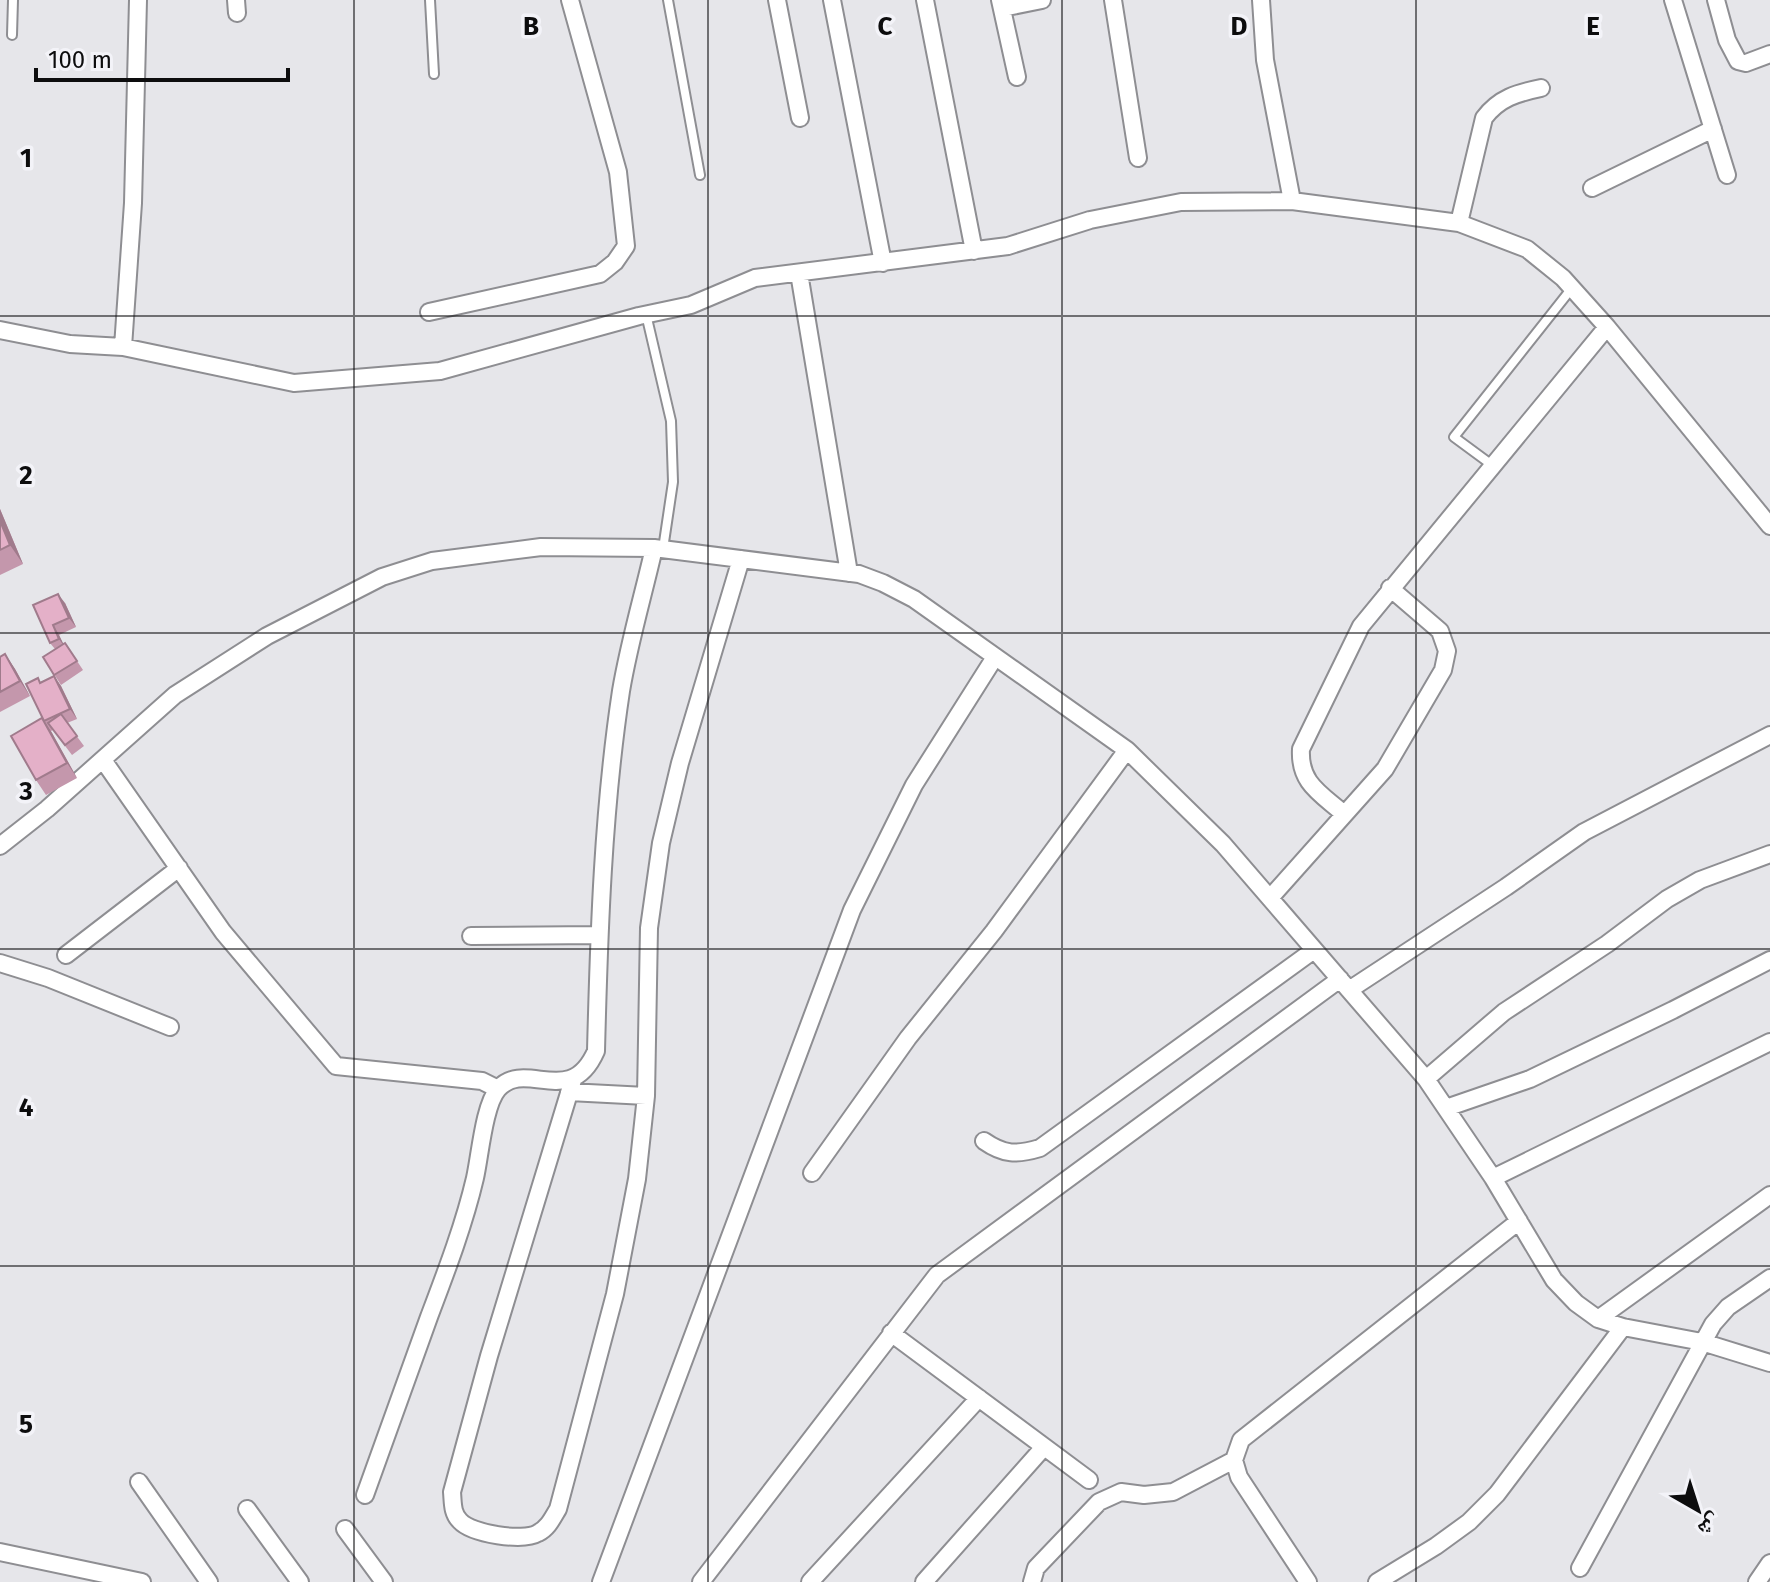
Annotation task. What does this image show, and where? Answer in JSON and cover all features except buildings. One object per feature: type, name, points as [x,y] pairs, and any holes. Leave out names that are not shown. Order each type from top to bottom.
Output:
[{"type":"street","points":[[123,347],[133,203],[138,0]]},
{"type":"street","points":[[429,312],[600,274],[615,262],[626,246],[618,172],[570,0]]},
{"type":"street","points":[[777,0],[800,118]]},
{"type":"street","points":[[832,0],[883,263]]},
{"type":"street","points":[[925,0],[974,251]]},
{"type":"street","points":[[1017,77],[1001,4],[1042,0]]},
{"type":"street","points":[[1113,0],[1138,158]]},
{"type":"street","points":[[1261,0],[1265,60],[1292,201]]},
{"type":"street","points":[[1673,0],[1727,175]]},
{"type":"street","points":[[1716,0],[1727,40],[1738,61],[1746,63],[1770,54]]},
{"type":"street","points":[[1459,223],[1484,118],[1493,106],[1514,93],[1541,88]]},
{"type":"street","points":[[1592,188],[1713,129]]},
{"type":"street","points":[[0,330],[70,344],[123,347],[294,383],[440,371],[646,314],[691,305],[755,278],[1008,246],[1090,220],[1181,202],[1292,201],[1459,223],[1527,249],[1572,288],[1607,327],[1770,526]]},
{"type":"street","points":[[799,273],[849,573]]},
{"type":"street","points":[[1344,814],[1307,781],[1300,767],[1301,749],[1361,626],[1607,327]]},
{"type":"street","points":[[0,846],[47,809],[175,695],[267,636],[382,577],[432,561],[541,547],[659,549],[849,573],[883,583],[914,599],[1127,750],[1223,844],[1426,1079],[1493,1178],[1554,1280],[1576,1303],[1598,1319],[1623,1327],[1702,1342],[1770,1363]]},
{"type":"street","points":[[659,549],[622,690],[608,806],[599,935],[596,1051],[589,1067],[571,1086],[489,1356],[452,1492],[453,1509],[461,1522],[470,1528],[521,1539],[536,1535],[548,1525],[558,1509],[615,1294],[637,1179],[646,1096],[649,928],[661,843],[680,763],[741,559]]},
{"type":"street","points":[[1270,898],[1385,769],[1443,670],[1447,651],[1440,631],[1390,588]]},
{"type":"street","points":[[601,1582],[852,910],[914,785],[995,657]]},
{"type":"street","points":[[701,1582],[937,1275],[1344,985],[1506,887],[1584,832],[1770,735]]},
{"type":"street","points":[[812,1173],[908,1038],[994,931],[1127,750]]},
{"type":"street","points":[[103,760],[223,932],[336,1066],[482,1081],[498,1089]]},
{"type":"street","points":[[1426,1079],[1504,1012],[1607,944],[1667,899],[1700,880],[1770,854]]},
{"type":"street","points":[[66,955],[179,868]]},
{"type":"street","points":[[471,936],[599,935]]},
{"type":"street","points":[[984,1141],[997,1151],[1018,1155],[1040,1148],[1314,950]]},
{"type":"street","points":[[1446,1108],[1530,1079],[1770,960]]},
{"type":"street","points":[[0,963],[48,978],[170,1027]]},
{"type":"street","points":[[1493,1178],[1770,1042]]},
{"type":"street","points":[[365,1495],[445,1274],[474,1182],[490,1105],[498,1089],[512,1079],[646,1096]]},
{"type":"street","points":[[1598,1319],[1770,1195]]},
{"type":"street","points":[[1308,1582],[1239,1477],[1234,1460],[1241,1440],[1261,1421],[1519,1221]]},
{"type":"street","points":[[1580,1568],[1713,1324],[1728,1307],[1770,1278]]},
{"type":"street","points":[[1377,1582],[1469,1522],[1497,1494],[1623,1327]]},
{"type":"street","points":[[891,1333],[1089,1480]]},
{"type":"street","points":[[810,1582],[979,1398]]},
{"type":"street","points":[[924,1582],[1044,1447]]},
{"type":"street","points":[[1032,1582],[1036,1568],[1099,1502],[1121,1492],[1144,1495],[1173,1492],[1234,1460]]},
{"type":"street","points":[[139,1482],[209,1582]]},
{"type":"street","points":[[247,1509],[300,1582]]},
{"type":"street","points":[[345,1529],[384,1582]]},
{"type":"street","points":[[0,1552],[142,1582]]},
{"type":"street","points":[[1757,1582],[1770,1563]]},
{"type":"lane","points":[[12,35],[13,0]]},
{"type":"lane","points":[[430,0],[434,74]]},
{"type":"lane","points":[[668,0],[700,175]]},
{"type":"lane","points":[[1492,465],[1454,437],[1572,288]]},
{"type":"lane","points":[[646,314],[671,421],[673,482],[659,549]]}]
